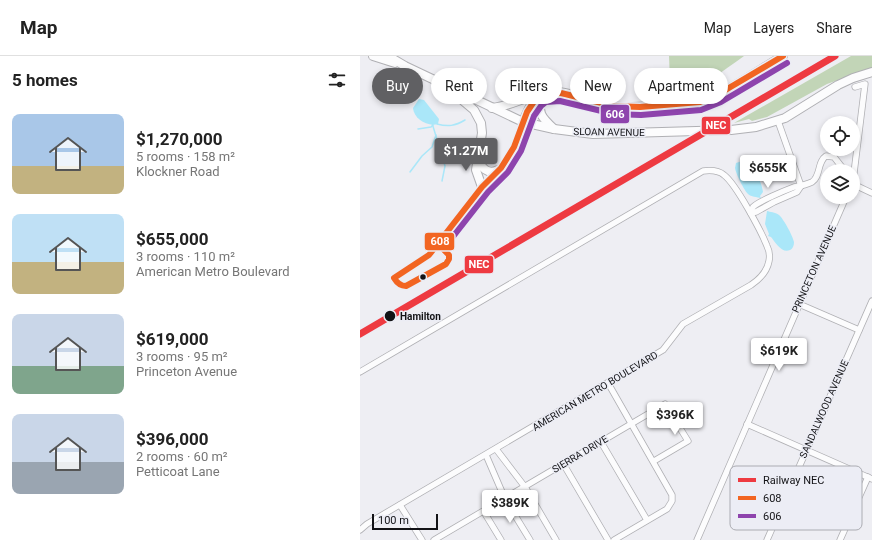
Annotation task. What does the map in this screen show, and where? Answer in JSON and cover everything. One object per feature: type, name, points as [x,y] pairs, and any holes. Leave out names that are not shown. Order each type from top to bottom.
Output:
[{"type":"main road","name":"SLOAN AVENUE","points":[[373,56],[405,66]]},
{"type":"main road","name":"SLOAN AVENUE","points":[[388,56],[431,79]]},
{"type":"main road","points":[[562,93],[614,106],[640,107],[700,102],[717,95],[783,56]]},
{"type":"main road","name":"SLOAN AVENUE","points":[[483,104],[523,122],[554,130],[585,134],[731,130],[751,128],[778,121],[843,83],[872,72]]},
{"type":"main road","points":[[467,104],[478,117],[482,133],[476,170],[482,187]]},
{"type":"main road","points":[[492,108],[511,104]]},
{"type":"main road","points":[[523,122],[532,104]]},
{"type":"main road","points":[[540,104],[540,114],[554,130]]},
{"type":"main road","points":[[478,155],[480,164],[484,169],[490,172],[498,170]]},
{"type":"street","points":[[855,87],[865,84],[855,164]]},
{"type":"street","points":[[778,121],[801,186]]},
{"type":"street","points":[[466,208],[512,151],[523,122]]},
{"type":"street","points":[[750,213],[756,212],[774,202],[798,192],[801,186],[815,179],[821,161],[826,156],[834,156],[840,164]]},
{"type":"street","name":"AMERICAN METRO BOULEVARD","points":[[360,372],[700,172],[713,170],[724,175],[750,213],[769,251],[768,265],[762,276],[751,285],[685,323],[663,350],[367,524],[360,530]]},
{"type":"street","points":[[860,187],[872,193]]},
{"type":"street","name":"PRINCETON AVENUE","points":[[697,540],[843,204]]},
{"type":"street","name":"SANDALWOOD AVENUE","points":[[799,466],[872,301]]},
{"type":"street","points":[[799,304],[859,330]]},
{"type":"street","points":[[608,383],[654,461],[672,495],[672,501],[667,509],[614,540]]},
{"type":"street","name":"SIERRA DRIVE","points":[[434,540],[564,465],[665,404],[688,441],[654,461]]},
{"type":"street","points":[[747,424],[843,466]]},
{"type":"street","points":[[601,442],[647,520]]},
{"type":"street","points":[[496,449],[525,487],[556,540]]},
{"type":"street","points":[[486,455],[505,498],[530,540]]},
{"type":"street","points":[[564,465],[608,540]]},
{"type":"street","points":[[862,495],[870,478]]},
{"type":"street","points":[[400,505],[422,540]]},
{"type":"street","points":[[484,512],[501,540]]},
{"type":"street","name":"SANDALWOOD AVENUE","points":[[767,540],[771,530]]},
{"type":"street","points":[[840,540],[845,530]]},
{"type":"green space","points":[[669,56],[744,56],[727,68],[669,68]]},
{"type":"green space","points":[[851,56],[872,56],[872,68],[827,84],[767,117],[752,121],[749,119],[734,123]]},
{"type":"water","points":[[424,100],[439,119],[438,124],[434,125],[426,123],[418,119],[413,108],[416,104],[423,104]]},
{"type":"water","points":[[742,161],[750,165],[759,178],[763,192],[760,196],[761,198],[749,195],[740,182],[735,168],[736,163]]},
{"type":"water","points":[[767,211],[779,215],[785,223],[794,242],[791,249],[787,251],[782,249],[771,237],[768,236],[769,234],[765,224]]},
{"type":"waterway","points":[[437,124],[451,125],[458,124],[465,120]]},
{"type":"waterway","points":[[432,123],[445,166],[442,181]]},
{"type":"waterway","points":[[418,129],[431,127],[433,125]]},
{"type":"waterway","points":[[410,172],[422,156],[432,147],[436,135]]},
{"type":"waterway","points":[[441,151],[460,162]]},
{"type":"rail line","name":"NEC","points":[[360,334],[835,56]]},
{"type":"transit line","name":"608","points":[[438,244],[449,255],[449,259],[446,264],[406,286],[398,283],[394,278],[429,255],[482,187],[501,168],[514,147],[527,112],[535,100],[542,95],[549,93],[561,93],[614,106],[640,107],[700,102],[717,95],[783,56]]},
{"type":"transit line","name":"606","points":[[448,243],[488,192],[508,172],[521,151],[534,116],[546,102],[560,101],[614,114],[641,115],[701,110],[721,102],[787,63]]},
{"type":"place","name":"Hamilton","points":[[390,316]]}]
